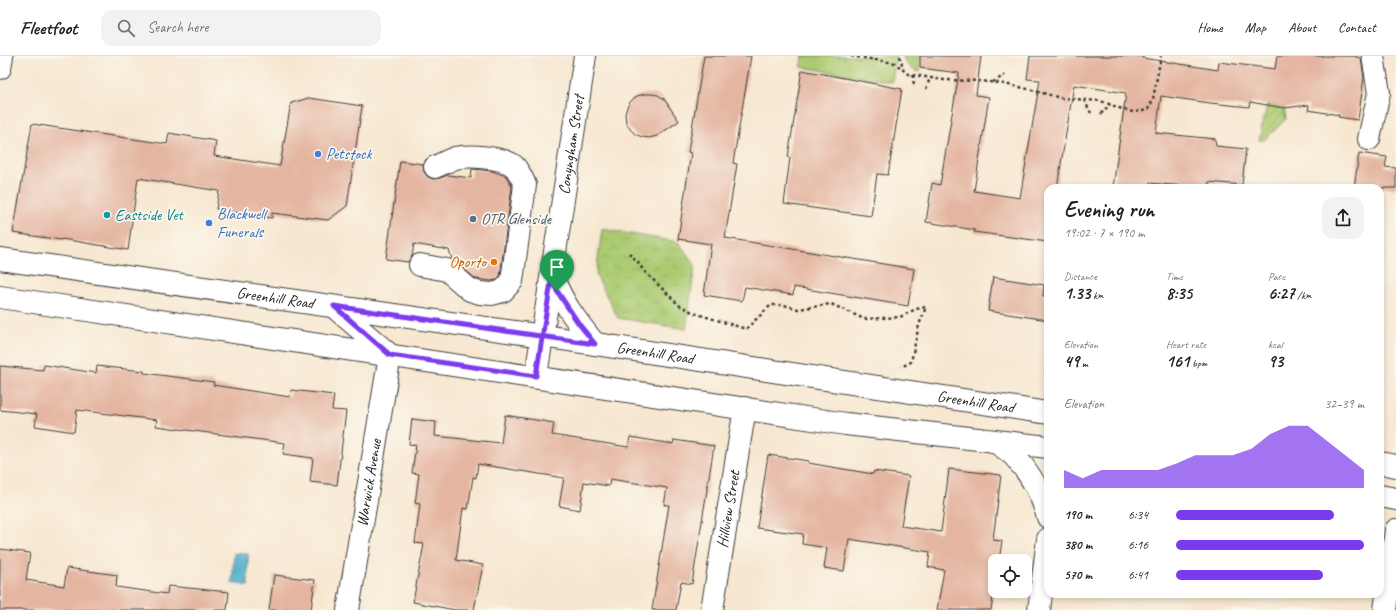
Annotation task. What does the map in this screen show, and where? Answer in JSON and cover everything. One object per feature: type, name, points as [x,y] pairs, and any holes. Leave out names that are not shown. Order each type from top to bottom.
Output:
[{"type":"main road","points":[[0,68],[2,56]]},
{"type":"main road","name":"Conyngham Street","points":[[536,376],[585,56]]},
{"type":"main road","points":[[1369,139],[1379,93],[1373,56]]},
{"type":"main road","points":[[420,266],[447,270],[470,290],[480,293],[492,294],[503,291],[512,281],[525,185],[520,175],[513,165],[505,161],[474,156],[454,158],[435,167]]},
{"type":"main road","name":"Greenhill Road","points":[[0,259],[542,336],[1044,412]]},
{"type":"main road","points":[[552,275],[557,291],[569,310],[595,344]]},
{"type":"main road","points":[[0,297],[536,376],[846,424],[1044,447]]},
{"type":"main road","points":[[334,306],[390,355]]},
{"type":"main road","name":"Warwick Avenue","points":[[348,610],[390,355]]},
{"type":"main road","name":"Hillview Street","points":[[712,610],[745,408]]},
{"type":"main road","points":[[994,441],[1015,456],[1035,484],[1044,503]]},
{"type":"main road","points":[[1384,464],[1396,466]]},
{"type":"main road","points":[[1384,497],[1396,499]]},
{"type":"main road","points":[[1384,610],[1396,530]]},
{"type":"main road","points":[[1039,610],[1044,571]]},
{"type":"path","points":[[851,56],[894,63],[908,74],[913,75],[944,80],[993,82],[1024,88],[1061,98],[1100,101],[1134,112],[1143,111],[1149,108],[1153,99],[1161,56]]},
{"type":"path","points":[[900,56],[903,70]]},
{"type":"path","points":[[913,75],[914,87]]},
{"type":"path","points":[[993,82],[1006,75]]},
{"type":"path","points":[[926,90],[930,78]]},
{"type":"path","points":[[1084,100],[1091,113]]},
{"type":"path","points":[[1101,114],[1110,104]]},
{"type":"path","points":[[629,253],[638,262],[643,270],[679,305],[694,313],[746,329],[771,305],[784,305],[798,309],[831,304],[864,319],[900,317],[916,309],[926,307],[919,325],[911,362],[899,368]]},
{"type":"green space","points":[[803,56],[896,56],[892,82],[801,67]]},
{"type":"green space","points":[[903,56],[923,56],[920,72],[909,67]]},
{"type":"green space","points":[[1267,105],[1284,108],[1286,119],[1264,140],[1259,140]]},
{"type":"green space","points":[[602,229],[678,242],[695,265],[686,329],[618,318],[596,275]]},
{"type":"water","points":[[234,553],[248,554],[248,586],[232,583]]},
{"type":"building","points":[[704,56],[751,56],[733,163],[737,164],[725,238],[914,269],[908,306],[794,287],[793,295],[745,287],[742,301],[704,295],[711,244],[678,239],[691,153],[688,152]]},
{"type":"building","points":[[920,56],[981,56],[976,95],[989,97],[974,191],[1020,198],[1040,80],[1027,79],[1030,56],[1142,56],[1142,58],[1218,70],[1219,62],[1275,69],[1277,56],[1356,56],[1361,58],[1364,77],[1358,120],[1308,110],[1309,105],[1284,108],[1250,102],[1249,107],[1161,96],[1156,133],[1215,139],[1216,146],[1246,149],[1242,184],[1209,182],[1208,184],[1114,184],[1126,93],[1074,85],[1058,184],[1044,184],[1044,241],[974,232],[975,230],[926,222],[932,183],[940,185],[959,73],[920,68]]},
{"type":"building","points":[[802,70],[902,89],[888,175],[877,174],[871,216],[784,204],[790,158],[788,157]]},
{"type":"building","points":[[644,94],[658,95],[664,99],[679,121],[657,136],[649,138],[635,134],[630,129],[626,122],[625,114],[631,101],[637,96]]},
{"type":"building","points":[[309,98],[362,106],[347,206],[328,220],[272,213],[272,218],[216,209],[219,191],[138,178],[128,250],[62,239],[13,233],[32,124],[167,144],[169,133],[216,141],[214,156],[280,166],[291,103]]},
{"type":"building","points":[[1359,153],[1387,157],[1385,167],[1396,168],[1396,188],[1384,188],[1384,184],[1355,184]]},
{"type":"building","points":[[400,161],[423,164],[424,172],[428,177],[433,179],[448,175],[471,178],[472,169],[492,171],[506,176],[512,187],[500,276],[496,280],[491,281],[476,279],[452,259],[449,250],[414,244],[412,256],[408,262],[386,259]]},
{"type":"building","points":[[993,277],[1044,285],[1044,319],[988,311]]},
{"type":"building","points":[[44,365],[96,373],[97,366],[144,371],[144,373],[214,382],[213,385],[290,397],[291,390],[334,395],[332,410],[346,411],[337,485],[310,482],[313,458],[283,454],[285,443],[156,426],[157,420],[77,410],[74,432],[35,426],[37,414],[0,410],[0,366],[43,370]]},
{"type":"building","points":[[505,415],[554,423],[552,435],[628,447],[630,437],[673,444],[674,440],[714,446],[692,584],[681,582],[676,610],[652,610],[669,505],[664,505],[667,488],[610,479],[609,486],[584,482],[580,510],[559,506],[564,478],[478,464],[476,478],[473,477],[468,509],[463,508],[456,560],[483,565],[474,610],[455,610],[413,602],[424,544],[415,543],[420,504],[415,503],[419,474],[412,473],[416,445],[409,444],[412,419],[436,422],[435,436],[501,443]]},
{"type":"building","points":[[768,455],[809,461],[808,463],[873,474],[874,471],[909,476],[901,526],[941,532],[949,469],[1001,475],[993,540],[1002,541],[1000,554],[988,554],[988,598],[993,598],[991,610],[937,610],[944,570],[928,567],[930,552],[849,539],[844,571],[824,568],[827,548],[802,544],[803,534],[757,528]]},
{"type":"building","points":[[0,549],[30,553],[26,580],[64,586],[67,568],[117,575],[116,587],[167,594],[168,586],[229,592],[227,610],[0,610]]},
{"type":"building","points":[[274,575],[315,580],[311,610],[269,610]]},
{"type":"place","name":"Petstock","points":[[318,154]]},
{"type":"place","name":"Eastside Vet","points":[[107,215]]},
{"type":"place","name":"OTR Glenside","points":[[473,219]]},
{"type":"place","name":"Blackwell Funerals","points":[[209,223]]},
{"type":"place","name":"Oporto","points":[[494,262]]},
{"type":"route","points":[[557,291],[552,275],[545,317],[542,336],[536,376],[390,355],[334,306],[501,330],[542,336],[595,344],[579,324],[557,291]]}]
